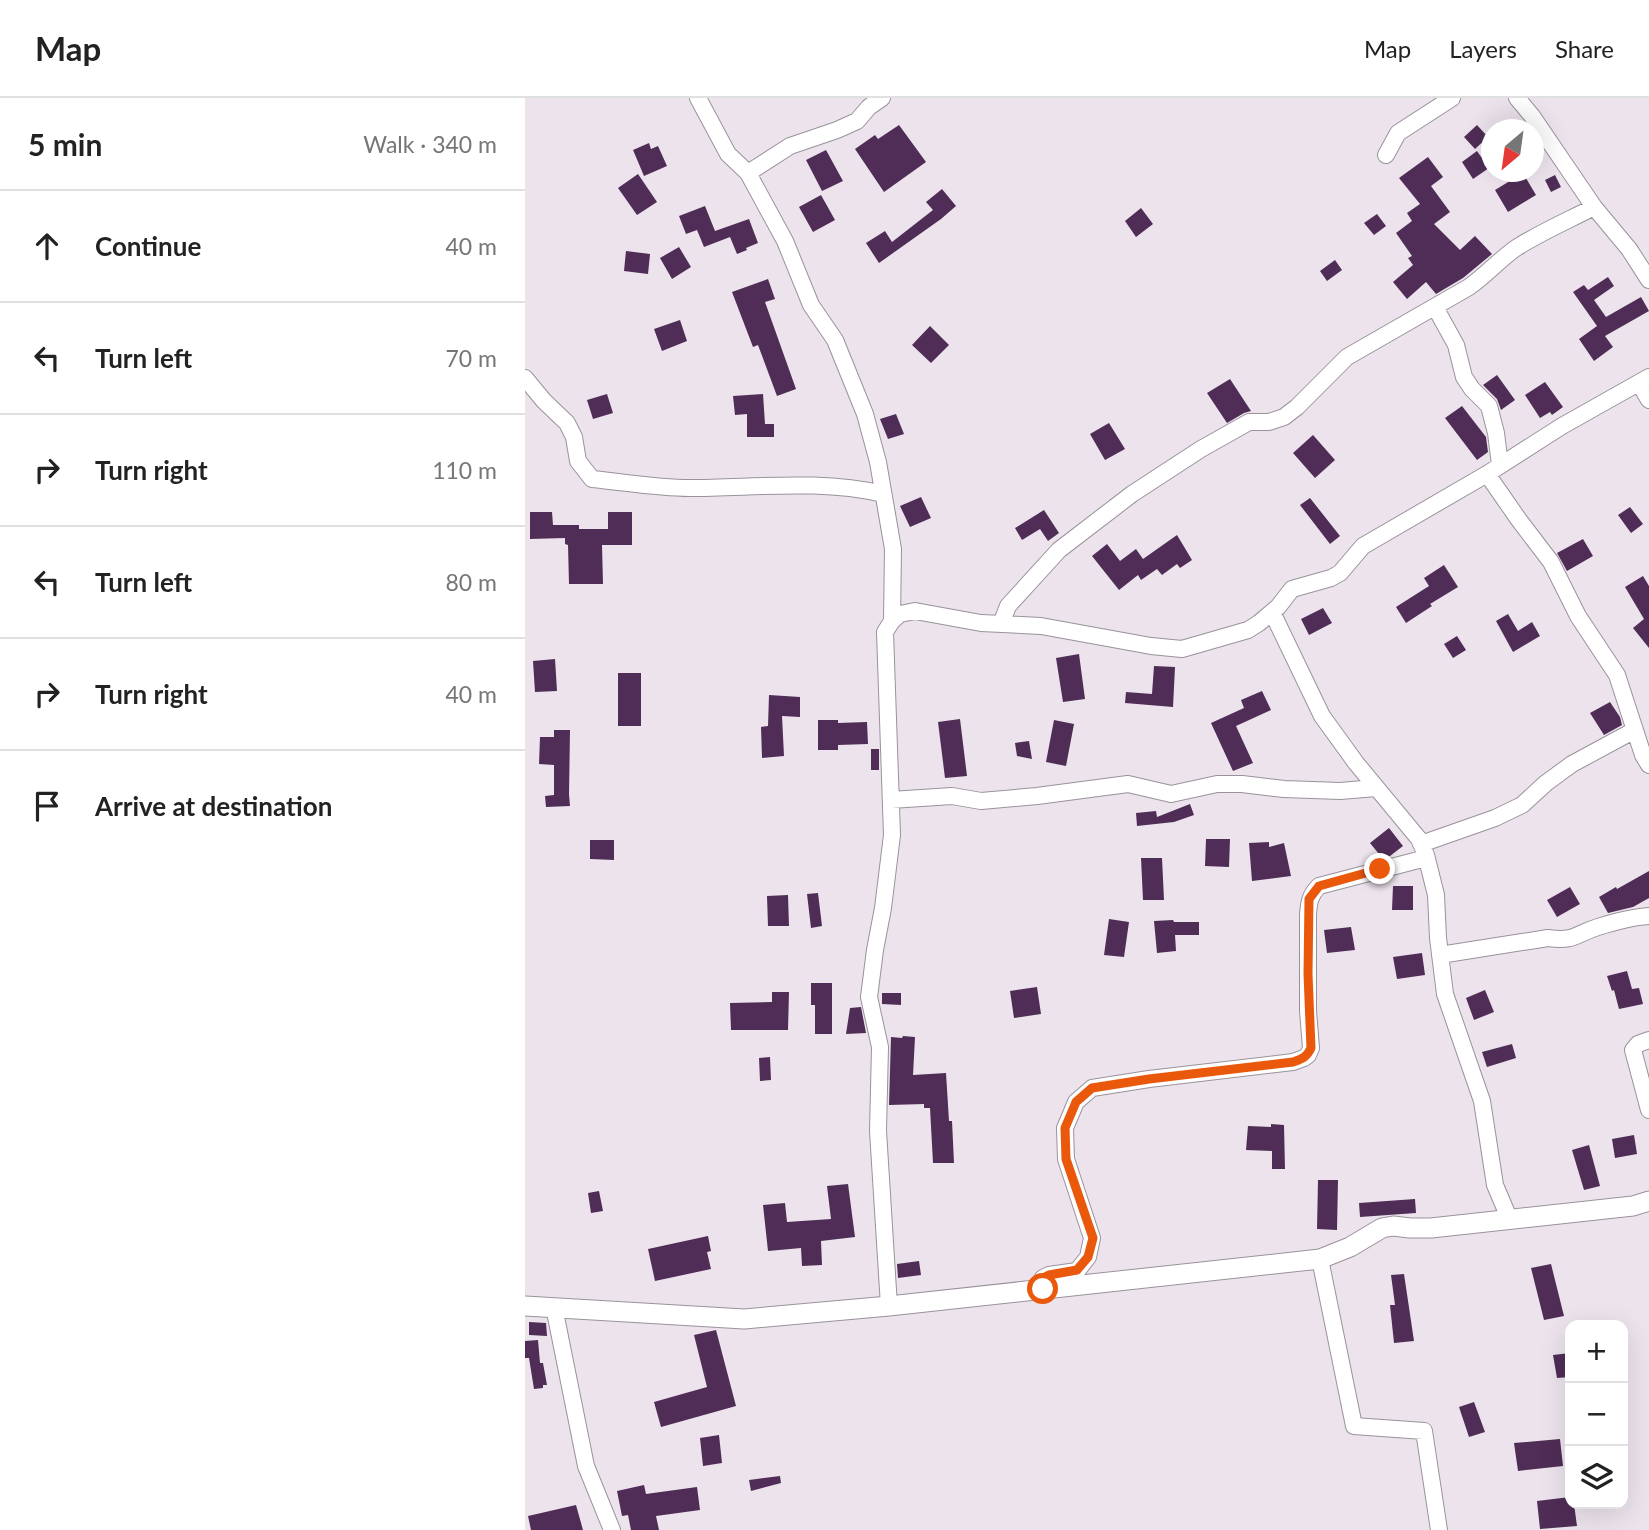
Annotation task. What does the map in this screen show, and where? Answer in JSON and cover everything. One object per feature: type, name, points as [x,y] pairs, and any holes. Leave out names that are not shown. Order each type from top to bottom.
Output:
[{"type":"street","points":[[698,98],[728,153],[748,173],[785,241],[811,305],[835,340],[865,414],[878,462],[893,549],[892,621]]},
{"type":"street","points":[[748,173],[790,146],[857,121],[869,107],[882,98]]},
{"type":"street","points":[[1386,155],[1398,133],[1452,98]]},
{"type":"street","points":[[1517,98],[1649,280]]},
{"type":"street","points":[[1001,624],[1007,607],[1059,550],[1132,494],[1248,422],[1269,422],[1284,417],[1347,358],[1485,276],[1518,247],[1594,207]]},
{"type":"street","points":[[1435,307],[1456,345],[1464,377],[1489,406],[1496,433],[1494,470],[1518,520],[1551,562],[1578,617],[1617,675],[1643,755],[1649,765]]},
{"type":"street","points":[[525,379],[567,423],[574,437],[578,461],[592,479],[685,488],[829,485],[883,494]]},
{"type":"street","points":[[889,1306],[878,1130],[880,1047],[869,997],[892,835],[885,632],[892,621],[900,614],[915,611],[981,623],[1041,626],[1182,649],[1248,630],[1272,612],[1292,589],[1331,579],[1340,573],[1363,546],[1494,470],[1562,426],[1644,380],[1649,400]]},
{"type":"street","points":[[1272,612],[1322,716],[1376,788],[1419,839],[1424,851],[1436,895],[1445,994],[1482,1101],[1495,1185],[1509,1218]]},
{"type":"street","points":[[1043,1289],[1043,1278],[1077,1270],[1083,1265],[1093,1238],[1066,1159],[1065,1128],[1076,1102],[1092,1088],[1293,1062],[1304,1058],[1311,1048],[1308,999],[1309,899],[1319,886],[1424,851],[1522,805],[1572,764],[1635,730]]},
{"type":"street","points":[[891,800],[952,796],[981,801],[1128,784],[1171,794],[1217,784],[1341,791],[1376,788]]},
{"type":"street","points":[[1440,955],[1548,938],[1573,939],[1600,926],[1649,916]]},
{"type":"street","points":[[1649,1040],[1638,1044],[1633,1050],[1649,1110]]},
{"type":"street","points":[[525,1306],[744,1319],[889,1306],[1320,1259],[1350,1247],[1382,1228],[1393,1226],[1431,1228],[1633,1206],[1649,1201]]},
{"type":"street","points":[[1320,1259],[1354,1426],[1424,1431],[1439,1530]]},
{"type":"street","points":[[554,1307],[586,1466],[612,1530]]},
{"type":"building","points":[[899,125],[926,162],[884,192],[855,149],[875,135],[878,139]]},
{"type":"building","points":[[1477,125],[1481,129],[1481,143],[1475,149],[1464,137]]},
{"type":"building","points":[[649,143],[651,149],[658,146],[667,166],[644,176],[633,150]]},
{"type":"building","points":[[826,150],[843,181],[822,191],[806,160]]},
{"type":"building","points":[[1477,151],[1481,157],[1481,174],[1473,179],[1462,162]]},
{"type":"building","points":[[1428,157],[1443,177],[1431,186],[1450,212],[1434,224],[1460,250],[1475,236],[1492,254],[1463,278],[1436,294],[1426,282],[1407,299],[1393,282],[1413,265],[1408,258],[1412,256],[1396,233],[1412,221],[1407,213],[1420,204],[1399,178]]},
{"type":"building","points":[[638,174],[657,202],[637,215],[618,188]]},
{"type":"building","points":[[1555,175],[1561,187],[1551,192],[1545,180]]},
{"type":"building","points":[[1508,182],[1528,182],[1536,195],[1508,212],[1495,190]]},
{"type":"building","points":[[942,189],[956,206],[879,263],[866,243],[885,231],[892,242],[933,210],[926,202]]},
{"type":"building","points":[[821,195],[835,220],[813,232],[799,207]]},
{"type":"building","points":[[705,206],[715,231],[749,219],[758,243],[737,254],[730,237],[704,247],[697,230],[686,234],[679,216]]},
{"type":"building","points":[[1141,208],[1153,224],[1136,237],[1125,221]]},
{"type":"building","points":[[1377,214],[1386,226],[1374,235],[1364,223]]},
{"type":"building","points":[[679,247],[691,267],[672,279],[660,258]]},
{"type":"building","points":[[626,251],[650,254],[648,274],[624,271]]},
{"type":"building","points":[[1335,260],[1342,270],[1327,281],[1320,271]]},
{"type":"building","points":[[1608,277],[1614,286],[1594,300],[1606,317],[1641,297],[1649,311],[1605,336],[1613,347],[1594,361],[1579,339],[1597,326],[1573,292],[1584,285],[1588,290]]},
{"type":"building","points":[[768,279],[775,299],[765,302],[796,389],[777,396],[758,345],[753,347],[732,292]]},
{"type":"building","points":[[680,320],[687,341],[662,351],[654,329]]},
{"type":"building","points":[[930,326],[949,345],[931,363],[912,345]]},
{"type":"building","points":[[1497,375],[1515,400],[1501,410],[1497,399],[1483,385]]},
{"type":"building","points":[[1230,379],[1251,411],[1227,423],[1207,393]]},
{"type":"building","points":[[1545,382],[1563,407],[1552,415],[1550,412],[1540,418],[1525,395]]},
{"type":"building","points":[[607,394],[613,413],[593,419],[587,400]]},
{"type":"building","points":[[763,394],[765,424],[774,424],[774,437],[747,437],[747,414],[735,415],[733,396]]},
{"type":"building","points":[[1462,406],[1486,437],[1488,452],[1477,460],[1445,418]]},
{"type":"building","points":[[896,414],[904,434],[888,439],[880,419]]},
{"type":"building","points":[[1109,423],[1125,449],[1105,460],[1090,434]]},
{"type":"building","points":[[1313,435],[1335,460],[1315,478],[1293,453]]},
{"type":"building","points":[[921,497],[931,518],[910,527],[900,506]]},
{"type":"building","points":[[1310,498],[1340,536],[1330,544],[1300,505]]},
{"type":"building","points":[[1630,507],[1643,524],[1631,533],[1618,515]]},
{"type":"building","points":[[1044,510],[1059,533],[1048,541],[1040,529],[1022,540],[1015,528]]},
{"type":"building","points":[[530,512],[552,512],[553,525],[579,525],[579,529],[608,529],[608,512],[632,512],[632,545],[602,545],[603,584],[569,584],[568,545],[565,544],[565,538],[530,539]]},
{"type":"building","points":[[1177,535],[1192,560],[1180,568],[1177,564],[1162,575],[1157,569],[1141,580],[1138,575],[1119,590],[1092,556],[1107,544],[1120,561],[1136,549],[1143,559]]},
{"type":"building","points":[[1583,539],[1593,556],[1567,571],[1557,553]]},
{"type":"building","points":[[1444,565],[1458,587],[1406,623],[1396,607],[1429,586],[1424,578]]},
{"type":"building","points":[[1643,576],[1649,586],[1649,648],[1633,628],[1644,619],[1625,587]]},
{"type":"building","points":[[1323,608],[1332,623],[1309,635],[1301,619]]},
{"type":"building","points":[[1508,614],[1518,631],[1532,622],[1540,636],[1513,652],[1496,621]]},
{"type":"building","points":[[1457,636],[1466,650],[1453,658],[1444,644]]},
{"type":"building","points":[[1079,654],[1085,699],[1063,702],[1056,658]]},
{"type":"building","points":[[555,659],[557,691],[535,692],[533,661]]},
{"type":"building","points":[[1154,666],[1175,667],[1173,707],[1125,703],[1126,692],[1152,694]]},
{"type":"building","points":[[618,673],[641,673],[641,726],[618,726]]},
{"type":"building","points":[[1262,691],[1271,710],[1236,726],[1253,763],[1233,771],[1211,723],[1244,708],[1241,700]]},
{"type":"building","points":[[769,695],[800,697],[800,717],[782,716],[784,756],[762,758],[761,727],[768,726]]},
{"type":"building","points":[[1610,702],[1622,725],[1604,735],[1590,713]]},
{"type":"building","points":[[960,719],[967,776],[945,778],[938,722]]},
{"type":"building","points":[[818,720],[838,720],[838,723],[867,722],[868,744],[838,745],[838,750],[818,750]]},
{"type":"building","points":[[1054,720],[1074,724],[1066,766],[1046,762]]},
{"type":"building","points":[[554,730],[570,730],[570,806],[546,807],[545,796],[554,795],[554,765],[539,764],[540,737],[554,737]]},
{"type":"building","points":[[1029,741],[1032,759],[1017,756],[1015,743]]},
{"type":"building","points":[[871,749],[879,749],[879,770],[871,770]]},
{"type":"building","points":[[1190,804],[1194,815],[1174,822],[1137,826],[1136,813],[1156,811],[1157,817]]},
{"type":"building","points":[[1389,828],[1403,846],[1383,859],[1370,843]]},
{"type":"building","points":[[1206,839],[1230,839],[1229,867],[1205,866]]},
{"type":"building","points":[[590,840],[614,840],[614,860],[590,859]]},
{"type":"building","points":[[1269,842],[1269,847],[1284,843],[1291,876],[1252,881],[1249,843]]},
{"type":"building","points":[[1141,858],[1162,858],[1164,900],[1143,900]]},
{"type":"building","points":[[1649,871],[1649,898],[1633,907],[1608,913],[1599,897]]},
{"type":"building","points":[[1393,886],[1413,886],[1413,910],[1392,910]]},
{"type":"building","points":[[1570,887],[1580,904],[1557,917],[1547,900]]},
{"type":"building","points":[[818,893],[822,926],[811,928],[807,894]]},
{"type":"building","points":[[788,895],[789,926],[768,926],[767,896]]},
{"type":"building","points":[[1109,919],[1129,922],[1124,957],[1104,955]]},
{"type":"building","points":[[1154,921],[1199,922],[1199,935],[1175,935],[1176,951],[1157,953]]},
{"type":"building","points":[[1351,927],[1355,950],[1327,953],[1324,930]]},
{"type":"building","points":[[1422,953],[1425,975],[1397,979],[1393,957]]},
{"type":"building","points":[[1627,971],[1632,989],[1639,988],[1643,1004],[1619,1009],[1607,976]]},
{"type":"building","points":[[811,983],[832,983],[832,1034],[815,1034],[815,1005],[811,1005]]},
{"type":"building","points":[[1037,987],[1041,1014],[1014,1018],[1010,991]]},
{"type":"building","points":[[1485,990],[1494,1012],[1474,1020],[1466,998]]},
{"type":"building","points":[[772,992],[789,992],[788,1030],[731,1030],[730,1003],[772,1002]]},
{"type":"building","points":[[882,993],[901,993],[901,1005],[882,1004]]},
{"type":"building","points":[[861,1007],[866,1033],[846,1034],[850,1008]]},
{"type":"building","points":[[891,1037],[915,1037],[913,1075],[946,1073],[954,1163],[933,1163],[930,1108],[924,1108],[924,1104],[889,1105]]},
{"type":"building","points":[[1512,1044],[1516,1058],[1487,1067],[1482,1052]]},
{"type":"building","points":[[770,1057],[771,1080],[760,1081],[759,1058]]},
{"type":"building","points":[[1271,1124],[1284,1125],[1285,1169],[1272,1169],[1272,1151],[1246,1150],[1248,1126],[1271,1127]]},
{"type":"building","points":[[1634,1135],[1637,1154],[1615,1158],[1612,1139]]},
{"type":"building","points":[[1589,1145],[1600,1186],[1584,1190],[1572,1150]]},
{"type":"building","points":[[1318,1180],[1338,1180],[1337,1230],[1317,1229]]},
{"type":"building","points":[[848,1184],[855,1237],[821,1241],[822,1265],[802,1266],[801,1248],[768,1251],[763,1205],[785,1203],[787,1222],[831,1219],[827,1186]]},
{"type":"building","points":[[599,1191],[603,1211],[591,1213],[588,1193]]},
{"type":"building","points":[[1415,1199],[1416,1213],[1360,1217],[1359,1203]]},
{"type":"building","points":[[708,1236],[711,1251],[707,1252],[711,1269],[655,1281],[648,1249]]},
{"type":"building","points":[[919,1261],[921,1275],[898,1278],[897,1264]]},
{"type":"building","points":[[1551,1264],[1564,1316],[1544,1320],[1531,1268]]},
{"type":"building","points":[[1404,1274],[1414,1341],[1394,1343],[1390,1305],[1395,1305],[1391,1275]]},
{"type":"building","points":[[529,1322],[546,1323],[547,1336],[529,1335]]},
{"type":"building","points":[[716,1330],[736,1406],[661,1427],[654,1402],[707,1387],[694,1335]]},
{"type":"building","points":[[538,1340],[540,1363],[543,1363],[547,1385],[534,1389],[529,1358],[525,1358],[525,1341]]},
{"type":"building","points":[[1565,1354],[1565,1377],[1557,1378],[1553,1355]]},
{"type":"building","points":[[1474,1402],[1485,1432],[1469,1437],[1459,1407]]},
{"type":"building","points":[[719,1435],[722,1463],[703,1466],[700,1438]]},
{"type":"building","points":[[1560,1439],[1563,1466],[1518,1471],[1514,1443]]},
{"type":"building","points":[[780,1476],[781,1483],[751,1491],[749,1480]]},
{"type":"building","points":[[644,1485],[646,1494],[697,1487],[700,1510],[656,1516],[659,1530],[631,1530],[628,1515],[622,1516],[617,1491]]},
{"type":"building","points":[[1565,1498],[1565,1509],[1575,1509],[1577,1526],[1540,1529],[1537,1501]]},
{"type":"building","points":[[576,1505],[583,1530],[531,1530],[528,1516]]},
{"type":"route","points":[[1043,1289],[1043,1278],[1077,1270],[1083,1265],[1093,1238],[1066,1159],[1065,1128],[1076,1102],[1092,1088],[1293,1062],[1308,1055],[1311,1048],[1308,1011],[1309,899],[1319,886],[1380,869]]}]
